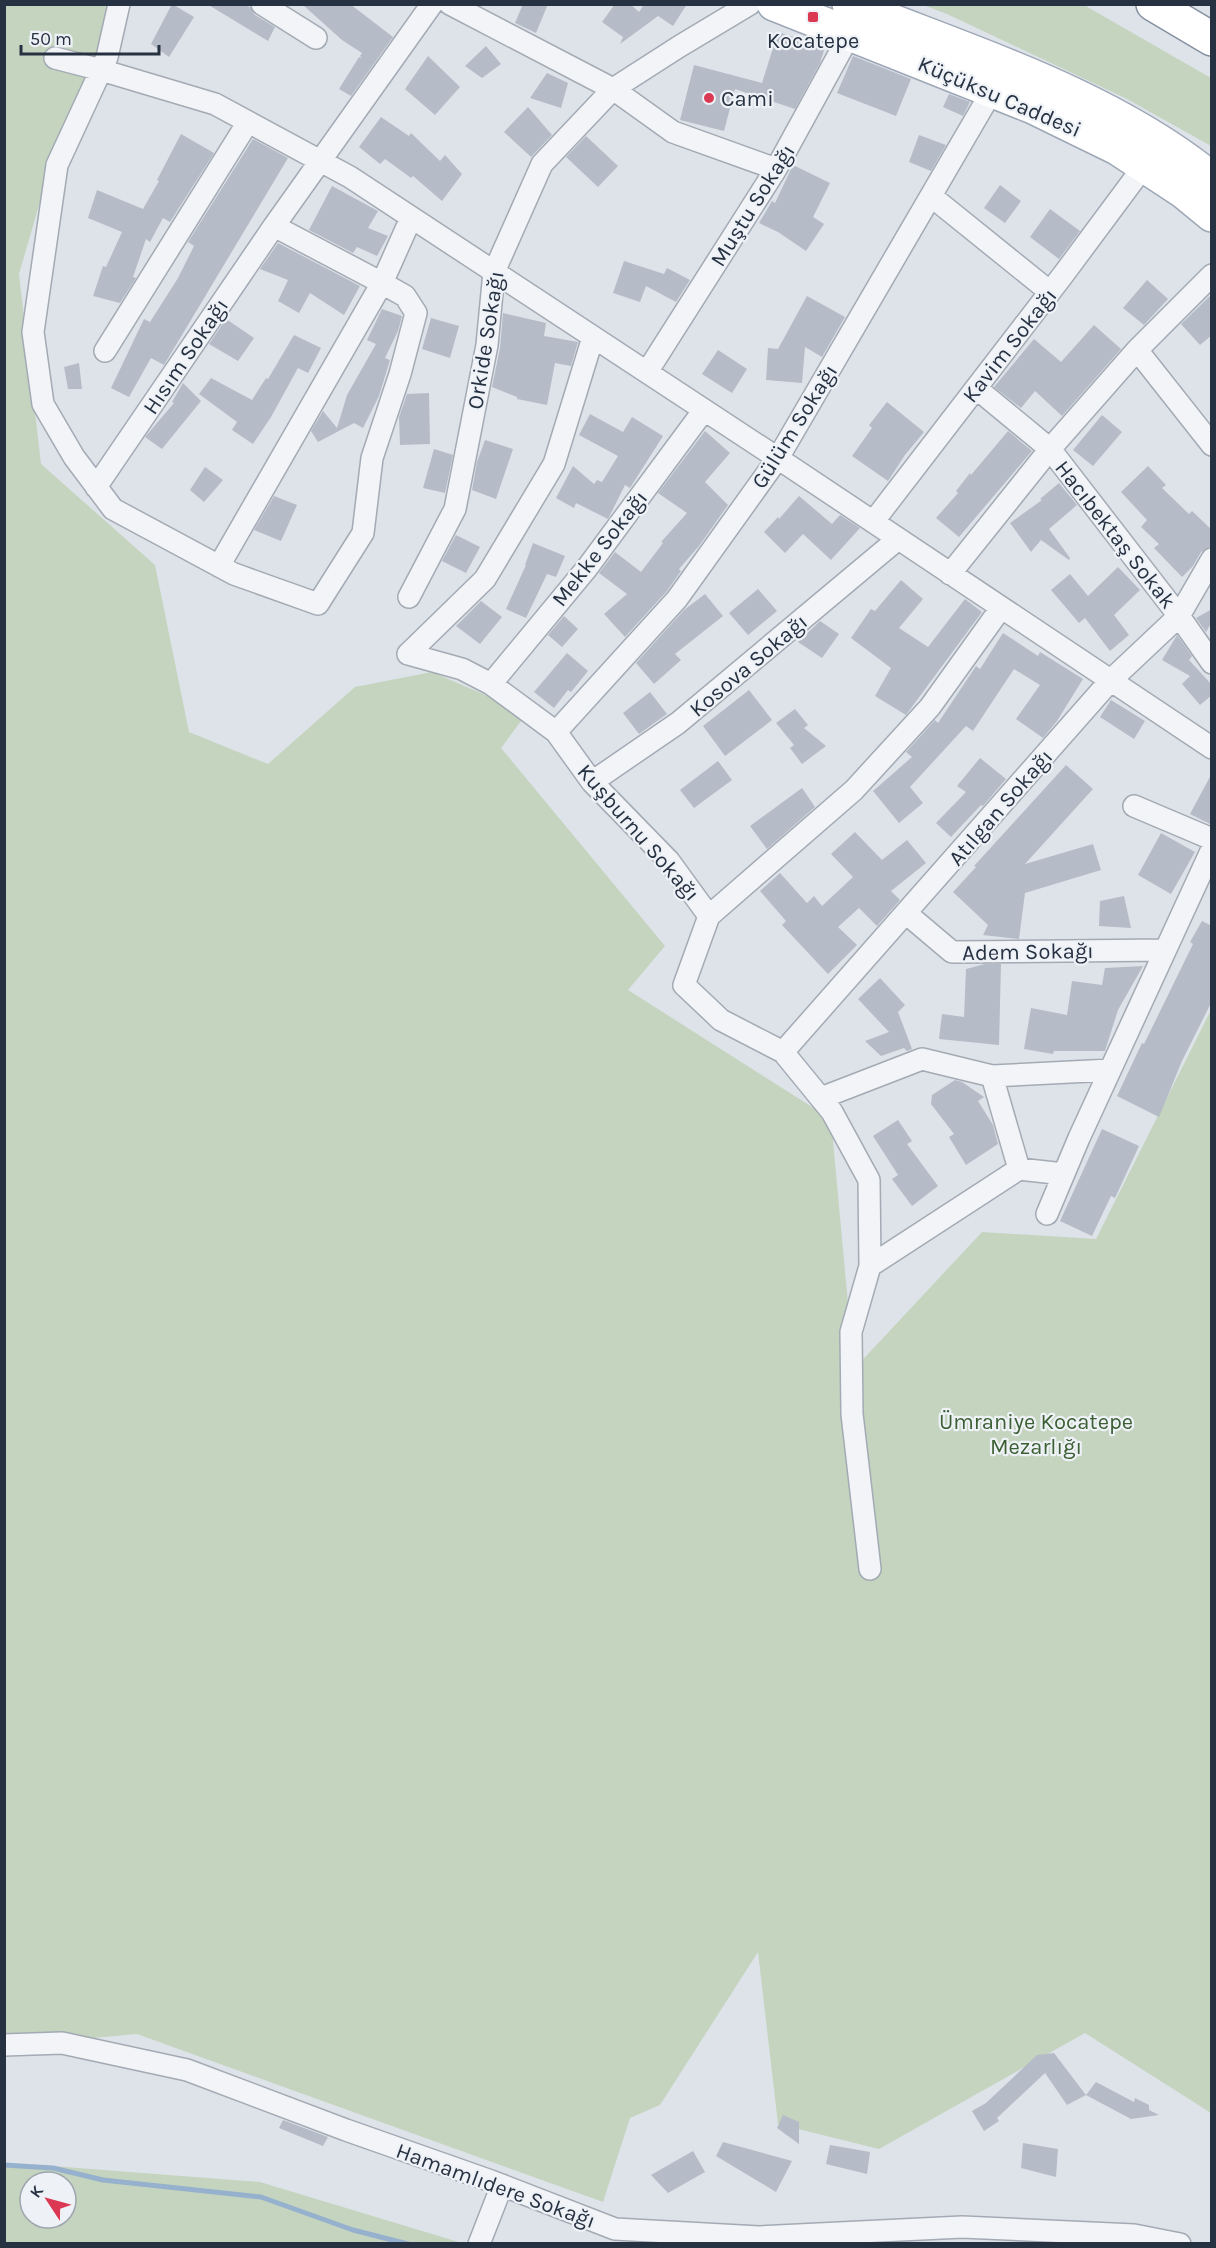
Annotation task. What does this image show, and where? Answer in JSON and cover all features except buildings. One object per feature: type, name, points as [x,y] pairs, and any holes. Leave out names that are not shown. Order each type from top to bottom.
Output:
[{"type":"main road","name":"Küçüksu Caddesi","points":[[774,4],[850,20],[1044,81],[1131,124],[1212,179]]},
{"type":"main road","points":[[1153,4],[1212,39]]},
{"type":"main road","name":"Küçüksu Caddesi","points":[[850,20],[992,91],[1033,107],[1117,148],[1184,192],[1212,214]]},
{"type":"street","points":[[119,4],[107,57],[57,165],[33,332],[43,404],[74,457],[113,509],[234,574],[318,604],[363,533],[372,458],[400,374],[416,313],[405,297],[274,226]]},
{"type":"street","points":[[262,4],[316,38]]},
{"type":"street","points":[[322,162],[432,4]]},
{"type":"street","points":[[450,4],[614,89],[673,132],[776,169]]},
{"type":"street","name":"Orkide Sokağı","points":[[409,597],[454,509],[487,345],[494,272],[542,164],[614,89],[750,4]]},
{"type":"street","name":"Muştu Sokağı","points":[[647,372],[776,169],[850,20]]},
{"type":"street","points":[[55,58],[215,104],[322,162],[778,458],[1212,748]]},
{"type":"street","name":"Gülüm Sokağı","points":[[556,732],[677,599],[778,458],[992,91]]},
{"type":"street","points":[[105,351],[248,122]]},
{"type":"street","name":"Hısım Sokağı","points":[[96,487],[274,226],[322,162]]},
{"type":"street","name":"Kavim Sokağı","points":[[873,522],[1144,166]]},
{"type":"street","points":[[931,196],[1050,292]]},
{"type":"street","points":[[219,566],[382,283],[411,218]]},
{"type":"street","points":[[976,388],[1050,449],[1137,350],[1212,275]]},
{"type":"street","name":"Kuşburnu Sokağı","points":[[593,337],[554,465],[485,579],[408,654],[462,669],[491,684],[556,732],[592,782],[669,861],[709,915],[684,986],[721,1020],[783,1052],[832,1112],[869,1180],[870,1266],[851,1332],[852,1414],[870,1569]]},
{"type":"street","points":[[1137,350],[1212,445]]},
{"type":"street","name":"Mekke Sokağı","points":[[491,684],[587,568],[704,410]]},
{"type":"street","name":"Hacıbektaş Sokak","points":[[950,574],[1050,449],[1179,616],[1212,663]]},
{"type":"street","name":"Kosova Sokağı","points":[[592,782],[678,723],[898,539]]},
{"type":"street","name":"Atılgan Sokağı","points":[[783,1052],[1110,681],[1179,616],[1212,560]]},
{"type":"street","points":[[709,915],[854,790],[930,707],[1001,608]]},
{"type":"street","points":[[1134,806],[1212,840]]},
{"type":"street","points":[[1047,1214],[1164,950],[1212,849]]},
{"type":"street","name":"Adem Sokağı","points":[[907,914],[952,952],[1164,950]]},
{"type":"street","points":[[821,1098],[922,1059],[992,1076],[1110,1070]]},
{"type":"street","points":[[992,1076],[1019,1169]]},
{"type":"street","points":[[870,1266],[1019,1169],[1064,1174]]},
{"type":"street","name":"Hamamlıdere Sokağı","points":[[4,2045],[62,2043],[187,2070],[346,2130],[502,2185],[615,2229],[759,2237],[962,2227],[1134,2235],[1180,2244]]},
{"type":"street","points":[[482,2235],[502,2185]]},
{"type":"green space","name":"Ümraniye Kocatepe Mezarlığı","points":[[5,5],[106,5],[98,51],[55,150],[19,274],[41,464],[155,565],[189,732],[268,764],[355,687],[432,672],[527,713],[501,748],[665,946],[628,990],[831,1119],[854,1369],[982,1232],[1096,1239],[1211,1010],[1211,2113],[1085,2033],[879,2149],[778,2124],[758,1952],[660,2105],[630,2118],[603,2202],[137,2034],[5,2046]]},
{"type":"green space","points":[[923,5],[1084,5],[1211,78],[1211,146],[1127,99],[947,14]]},
{"type":"green space","points":[[52,2166],[260,2182],[462,2243],[5,2243],[5,2167]]},
{"type":"waterway","points":[[4,2165],[53,2168],[103,2180],[261,2197],[353,2230],[408,2244]]},
{"type":"place","name":"Kocatepe","points":[[813,17]]},
{"type":"place","name":"Cami","points":[[709,98]]}]
